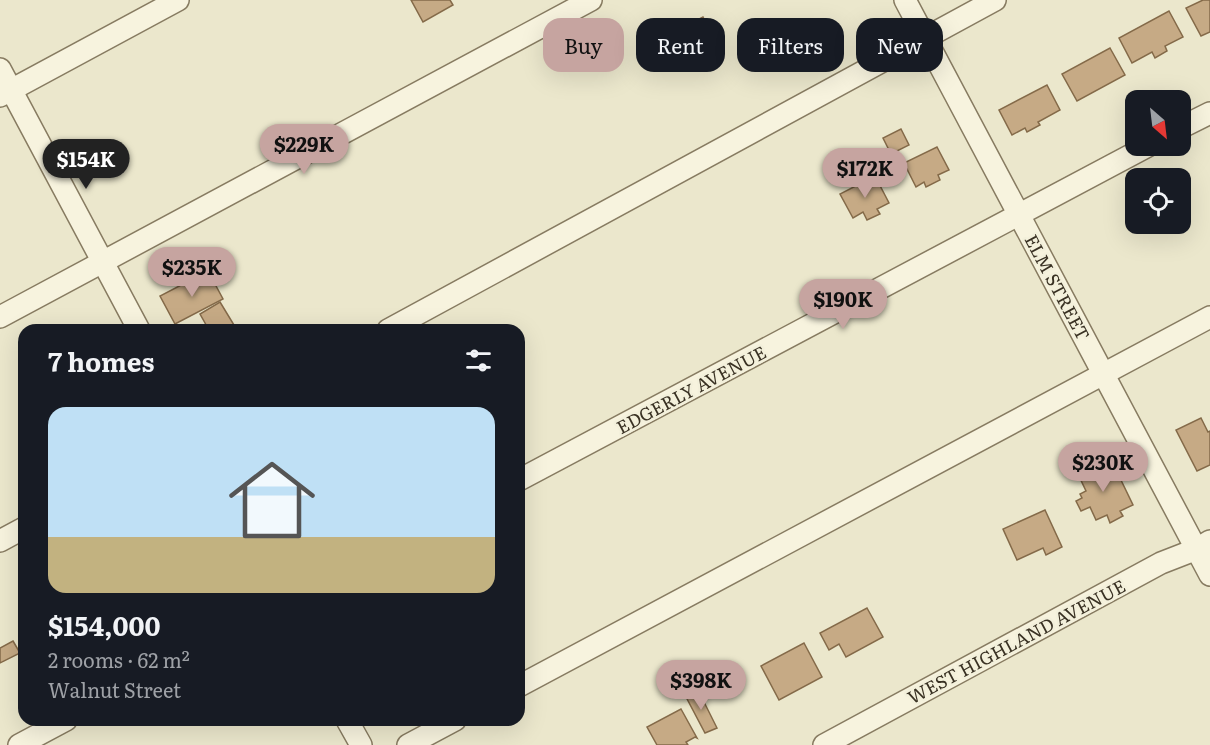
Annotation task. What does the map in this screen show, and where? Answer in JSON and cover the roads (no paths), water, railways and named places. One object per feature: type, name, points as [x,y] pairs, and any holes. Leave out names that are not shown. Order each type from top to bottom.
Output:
[{"type":"street","points":[[6,93],[178,0]]},
{"type":"street","points":[[0,317],[591,0]]},
{"type":"street","name":"ELM STREET","points":[[905,0],[915,18]]},
{"type":"street","points":[[943,27],[995,0]]},
{"type":"street","points":[[0,69],[6,93],[136,324]]},
{"type":"street","name":"ELM STREET","points":[[943,71],[1104,374],[1204,545],[1210,575]]},
{"type":"street","points":[[398,324],[861,72]]},
{"type":"street","points":[[1191,122],[1210,113]]},
{"type":"street","name":"EDGERLY AVENUE","points":[[525,477],[1129,156]]},
{"type":"street","points":[[525,683],[1210,317]]},
{"type":"street","points":[[0,541],[18,531]]},
{"type":"street","name":"WEST HIGHLAND AVENUE","points":[[824,745],[1161,563],[1204,545]]},
{"type":"street","points":[[19,745],[55,726]]},
{"type":"street","points":[[350,726],[361,745]]},
{"type":"street","points":[[408,745],[444,726]]}]
